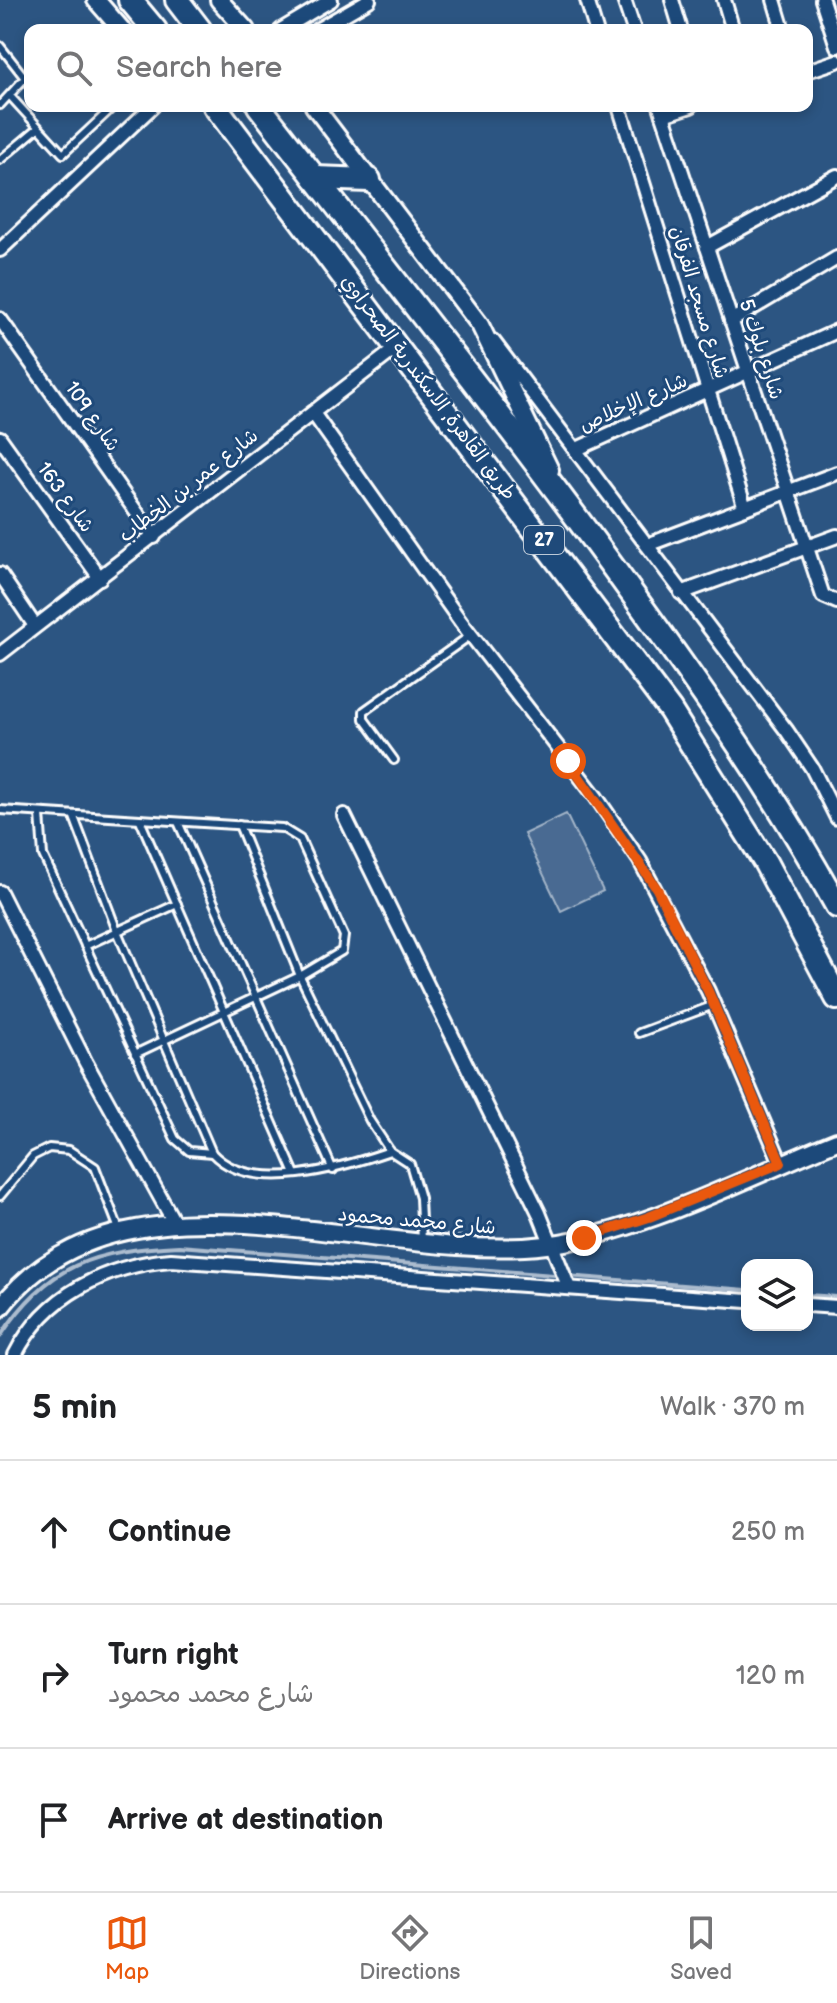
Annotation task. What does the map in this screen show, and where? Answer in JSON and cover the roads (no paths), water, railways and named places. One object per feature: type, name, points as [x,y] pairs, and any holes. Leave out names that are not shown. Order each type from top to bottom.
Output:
[{"type":"highway","points":[[130,0],[150,24]]},
{"type":"highway","points":[[177,0],[195,24]]},
{"type":"highway","name":"طريق القاهرة, الاسكندرية الصحراوي","points":[[220,112],[399,346],[686,733],[765,862],[837,998]]},
{"type":"highway","name":"طريق القاهرة, الاسكندرية الصحراوي","points":[[264,112],[564,500],[742,747],[837,906]]},
{"type":"highway","points":[[315,178],[369,180]]},
{"type":"street","points":[[96,0],[117,24]]},
{"type":"street","points":[[219,0],[241,24]]},
{"type":"street","points":[[327,24],[369,0]]},
{"type":"street","points":[[587,0],[594,24]]},
{"type":"street","points":[[624,0],[632,24]]},
{"type":"street","points":[[672,0],[679,24]]},
{"type":"street","points":[[724,0],[731,24]]},
{"type":"street","points":[[774,0],[781,24]]},
{"type":"street","points":[[822,0],[834,28],[837,46]]},
{"type":"street","points":[[291,24],[328,1]]},
{"type":"street","points":[[813,69],[837,61]]},
{"type":"street","points":[[0,250],[147,112]]},
{"type":"street","points":[[311,112],[357,173],[369,180]]},
{"type":"street","points":[[318,112],[577,449],[681,593],[787,731],[812,768],[837,818]]},
{"type":"street","name":"شارع مسجد الفرقان","points":[[621,112],[745,508]]},
{"type":"street","name":"شارع بلوك 5","points":[[662,112],[823,596],[837,602]]},
{"type":"street","points":[[707,247],[837,176]]},
{"type":"street","points":[[731,321],[837,258]]},
{"type":"street","name":"شارع 109","points":[[0,319],[154,537]]},
{"type":"street","points":[[480,325],[564,500]]},
{"type":"street","name":"شارع الإخلاص","points":[[577,449],[837,331]]},
{"type":"street","name":"شارع عمر بن الخطاب","points":[[0,654],[399,346]]},
{"type":"street","points":[[313,413],[471,635],[632,849],[677,926],[781,1163]]},
{"type":"street","name":"شارع 163","points":[[0,438],[100,578]]},
{"type":"street","points":[[647,545],[837,473]]},
{"type":"street","points":[[681,593],[837,536]]},
{"type":"street","points":[[0,574],[35,626]]},
{"type":"street","points":[[344,815],[554,1244],[569,1288]]},
{"type":"street","points":[[0,892],[85,1061],[175,1224]]},
{"type":"street","name":"شارع محمد محمود","points":[[0,1308],[42,1269],[76,1248],[120,1232],[175,1224],[240,1226],[512,1248],[554,1244],[621,1227],[837,1141]]},
{"type":"street","points":[[15,1355],[32,1330],[65,1296],[99,1276],[171,1260],[741,1301]]},
{"type":"street","points":[[813,1305],[837,1307]]},
{"type":"lane","points":[[0,46],[24,74]]},
{"type":"lane","points":[[0,105],[24,80]]},
{"type":"lane","points":[[10,96],[58,152],[66,153],[108,112]]},
{"type":"lane","points":[[0,160],[38,128]]},
{"type":"lane","points":[[394,760],[364,719],[364,711],[471,635]]},
{"type":"lane","points":[[0,810],[289,829],[296,834],[344,936],[342,951],[300,976],[135,1054]]},
{"type":"lane","points":[[40,814],[43,855],[135,1054],[183,1148],[212,1153],[235,1170],[295,1174],[333,1170],[390,1151]]},
{"type":"lane","points":[[74,817],[117,931],[212,1153]]},
{"type":"lane","points":[[140,820],[295,1174]]},
{"type":"lane","points":[[178,822],[333,1170]]},
{"type":"lane","points":[[239,825],[300,976],[370,1121],[390,1151],[407,1160],[413,1171],[420,1198],[422,1242]]},
{"type":"lane","points":[[85,946],[177,904]]},
{"type":"lane","points":[[639,1033],[714,1005]]},
{"type":"lane","points":[[0,1196],[33,1156],[49,1148],[69,1150],[95,1167],[120,1232]]},
{"type":"waterway","points":[[0,1337],[36,1293],[55,1277],[76,1266],[122,1252],[179,1246],[741,1290]]},
{"type":"waterway","points":[[813,1295],[837,1297]]}]
